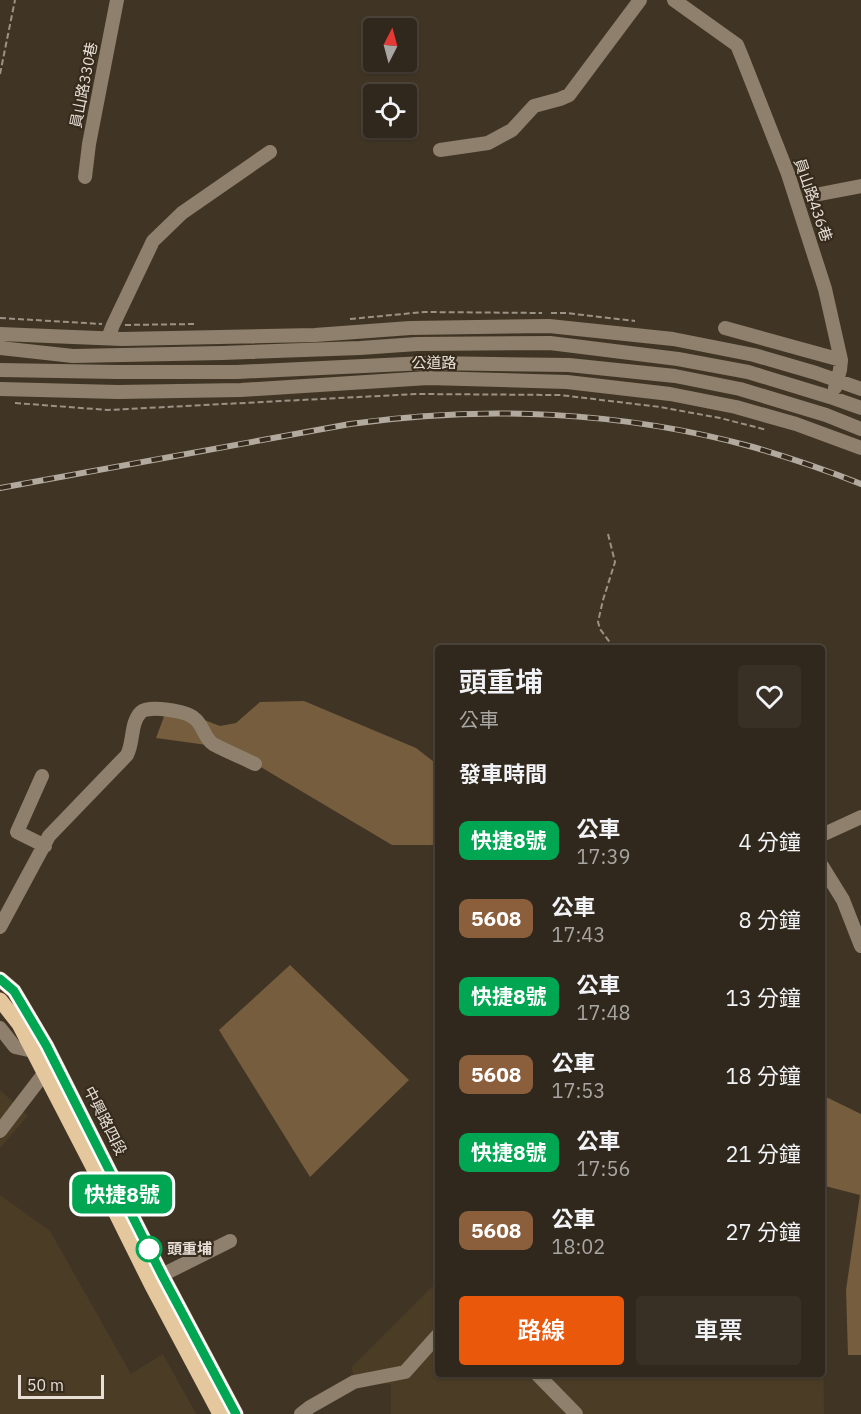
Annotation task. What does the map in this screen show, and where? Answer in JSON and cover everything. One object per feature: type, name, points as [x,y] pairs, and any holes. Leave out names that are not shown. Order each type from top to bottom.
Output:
[{"type":"main road","name":"中興路四段","points":[[0,979],[14,991],[40,1048],[45,1074],[94,1169],[236,1414]]},
{"type":"main road","name":"中興路四段","points":[[0,1000],[53,1060],[220,1414]]},
{"type":"street","name":"員山路330巷","points":[[85,177],[89,144],[117,0]]},
{"type":"street","points":[[440,150],[488,142],[512,130],[534,106],[569,95],[640,0]]},
{"type":"street","name":"員山路436巷","points":[[674,0],[737,45],[788,174],[825,289],[841,360],[837,381],[830,397],[819,438]]},
{"type":"street","points":[[108,339],[153,241],[182,213],[270,152]]},
{"type":"street","points":[[820,194],[861,186]]},
{"type":"street","points":[[0,334],[108,339],[315,335],[410,328],[549,326],[674,339],[754,355],[861,389]]},
{"type":"street","points":[[725,328],[841,360]]},
{"type":"street","name":"公道路","points":[[0,348],[73,356],[222,353],[417,344],[550,343],[678,359],[748,372],[861,408]]},
{"type":"street","name":"公道路","points":[[0,370],[237,372],[426,363],[569,365],[675,376],[740,389],[826,415],[861,429]]},
{"type":"street","name":"公道路","points":[[0,389],[118,392],[241,390],[428,378],[567,382],[670,394],[736,407],[819,438],[861,447]]},
{"type":"street","points":[[0,927],[49,836],[127,755],[135,721],[140,713],[153,708],[194,717],[212,743],[255,764]]},
{"type":"street","points":[[42,776],[17,832],[45,846]]},
{"type":"street","points":[[825,834],[861,817]]},
{"type":"street","points":[[825,871],[843,900],[861,946]]},
{"type":"street","points":[[0,1028],[15,1047],[40,1048]]},
{"type":"street","points":[[0,1131],[45,1074],[53,1060]]},
{"type":"street","points":[[156,1279],[230,1241]]},
{"type":"street","points":[[301,1414],[354,1382],[405,1372],[435,1338]]},
{"type":"street","points":[[540,1377],[576,1414]]},
{"type":"path","points":[[0,74],[15,0]]},
{"type":"path","points":[[12,403],[108,411],[417,394],[560,396],[660,407],[720,418],[772,431]]},
{"type":"path","points":[[608,534],[615,562],[598,622],[600,629],[612,645]]},
{"type":"shaded area","points":[[304,701],[416,748],[435,763],[435,845],[392,845],[229,748],[156,738],[168,706],[220,726],[236,723],[260,702]]},
{"type":"shaded area","points":[[290,965],[409,1080],[310,1177],[219,1030]]},
{"type":"shaded area","points":[[0,1090],[28,1116],[0,1148]]},
{"type":"shaded area","points":[[825,1096],[861,1114],[861,1355],[848,1355],[846,1290],[860,1195],[825,1186]]},
{"type":"shaded area","points":[[0,1195],[50,1231],[131,1374],[163,1354],[196,1414],[0,1414]]},
{"type":"shaded area","points":[[435,1284],[435,1377],[823,1377],[824,1414],[391,1414],[391,1384],[354,1382],[352,1367]]},
{"type":"railway","points":[[0,488],[350,424],[400,418],[501,413],[603,419],[704,435],[781,455],[861,484]]},
{"type":"bus line","name":"快捷8號","points":[[0,979],[14,991],[46,1045],[162,1275],[236,1414]]},
{"type":"place","name":"頭重埔","points":[[149,1249]]}]
